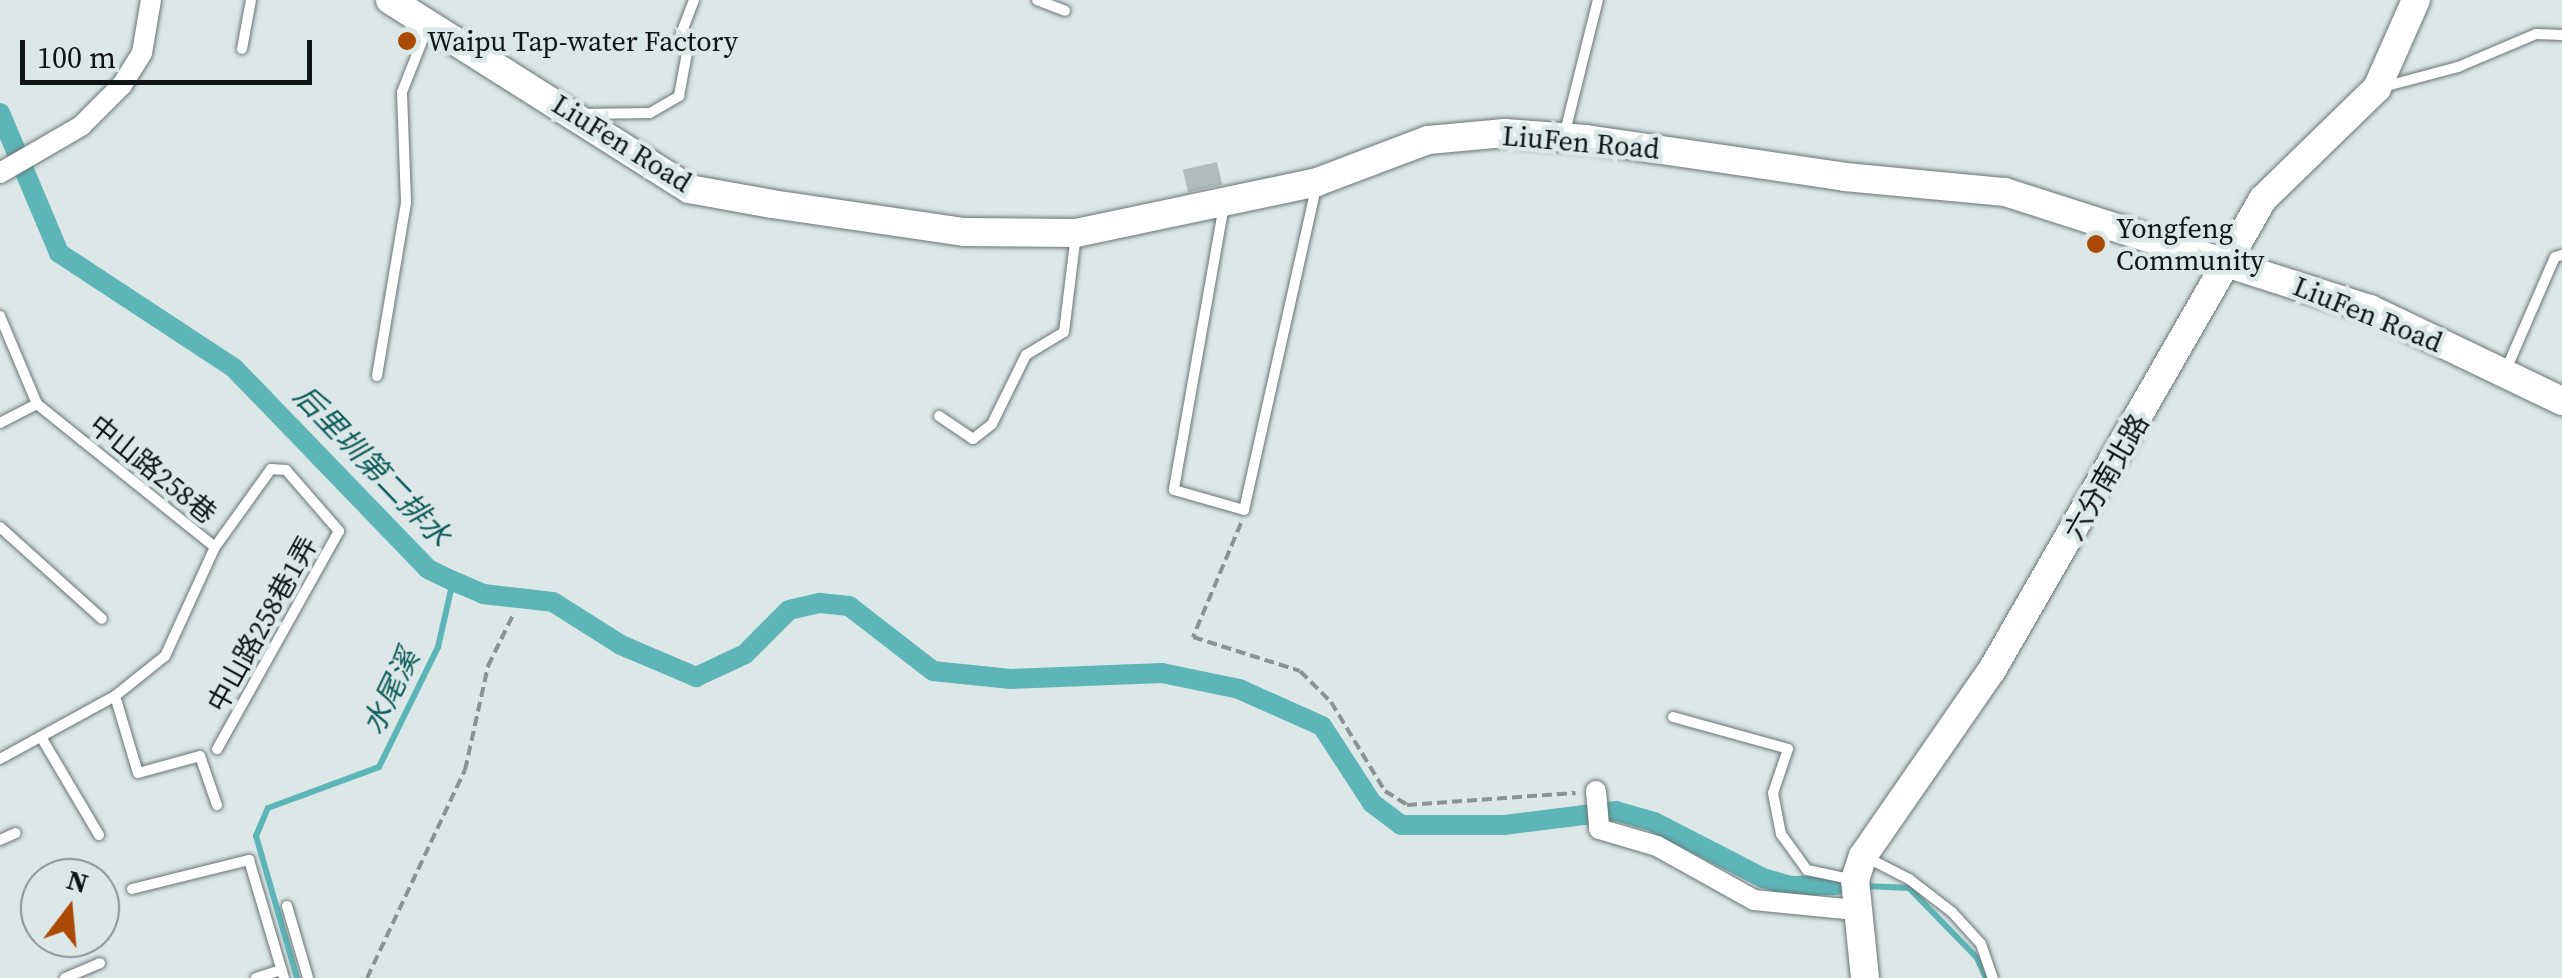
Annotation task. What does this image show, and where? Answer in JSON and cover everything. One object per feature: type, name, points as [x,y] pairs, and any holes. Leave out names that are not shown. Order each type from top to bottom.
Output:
[{"type":"street","points":[[3,172],[80,126],[122,85],[142,53],[151,0]]},
{"type":"street","name":"LiuFen Road","points":[[390,0],[576,114],[689,189],[964,232],[1076,233],[1317,182],[1428,140],[1505,133],[1564,137],[1845,177],[2005,192],[2228,260],[2370,309],[2562,401]]},
{"type":"street","name":"六分南北路","points":[[1859,868],[1992,670],[2263,199],[2377,88],[2416,0]]},
{"type":"street","points":[[1596,790],[1599,828],[1657,846],[1754,900],[1856,910]]},
{"type":"street","points":[[1859,868],[1856,910],[1864,978]]},
{"type":"lane","points":[[242,49],[251,0]]},
{"type":"lane","points":[[576,114],[650,112],[680,96],[688,54],[682,34],[694,0]]},
{"type":"lane","points":[[1037,0],[1065,11]]},
{"type":"lane","points":[[1564,137],[1598,0]]},
{"type":"lane","points":[[376,376],[406,202],[402,92],[428,24]]},
{"type":"lane","points":[[2377,88],[2458,67],[2536,34],[2562,36]]},
{"type":"lane","points":[[1224,202],[1174,490],[1244,510],[1317,182]]},
{"type":"lane","points":[[940,416],[973,439],[992,424],[1026,355],[1064,332],[1076,233]]},
{"type":"lane","points":[[2504,373],[2555,257],[2562,255]]},
{"type":"lane","points":[[0,316],[37,404],[0,423]]},
{"type":"lane","name":"中山路258巷","points":[[0,760],[115,696],[165,656],[215,547],[37,404]]},
{"type":"lane","name":"中山路258巷1弄","points":[[215,547],[270,469],[286,470],[339,531],[217,750]]},
{"type":"lane","points":[[0,527],[102,619]]},
{"type":"lane","points":[[115,696],[138,772],[200,756],[216,805]]},
{"type":"lane","points":[[1673,717],[1788,749],[1773,793],[1781,834],[1807,870],[1859,868],[1910,879],[1952,912],[1980,944],[1993,978]]},
{"type":"lane","points":[[41,736],[99,835]]},
{"type":"lane","points":[[0,840],[16,833]]},
{"type":"lane","points":[[132,889],[249,860],[282,974],[256,978]]},
{"type":"lane","points":[[287,906],[308,978]]},
{"type":"lane","points":[[65,978],[100,963]]},
{"type":"path","points":[[1244,510],[1193,636],[1300,670],[1332,702],[1385,790],[1407,805],[1512,803],[1596,790]]},
{"type":"path","points":[[367,978],[465,770],[488,666],[514,613]]},
{"type":"building","points":[[1217,162],[1222,184],[1188,192],[1183,170]]},
{"type":"waterway","name":"后里圳第二排水","points":[[0,113],[59,253],[234,368],[428,569],[483,594],[553,602],[621,645],[696,677],[745,654],[789,610],[820,603],[849,606],[933,671],[1011,679],[1162,673],[1239,689],[1322,726],[1372,803],[1401,825],[1504,825],[1616,811],[1654,822],[1763,878],[1791,886],[1836,885]]},
{"type":"waterway","name":"水尾溪","points":[[297,978],[256,836],[268,808],[379,767],[438,647],[453,581]]},
{"type":"waterway","name":"后里圳第二排水","points":[[1866,886],[1909,888],[1977,958],[1986,978]]},
{"type":"place","name":"Waipu Tap-water Factory","points":[[407,41]]},
{"type":"place","name":"Yongfeng Community","points":[[2096,244]]}]
